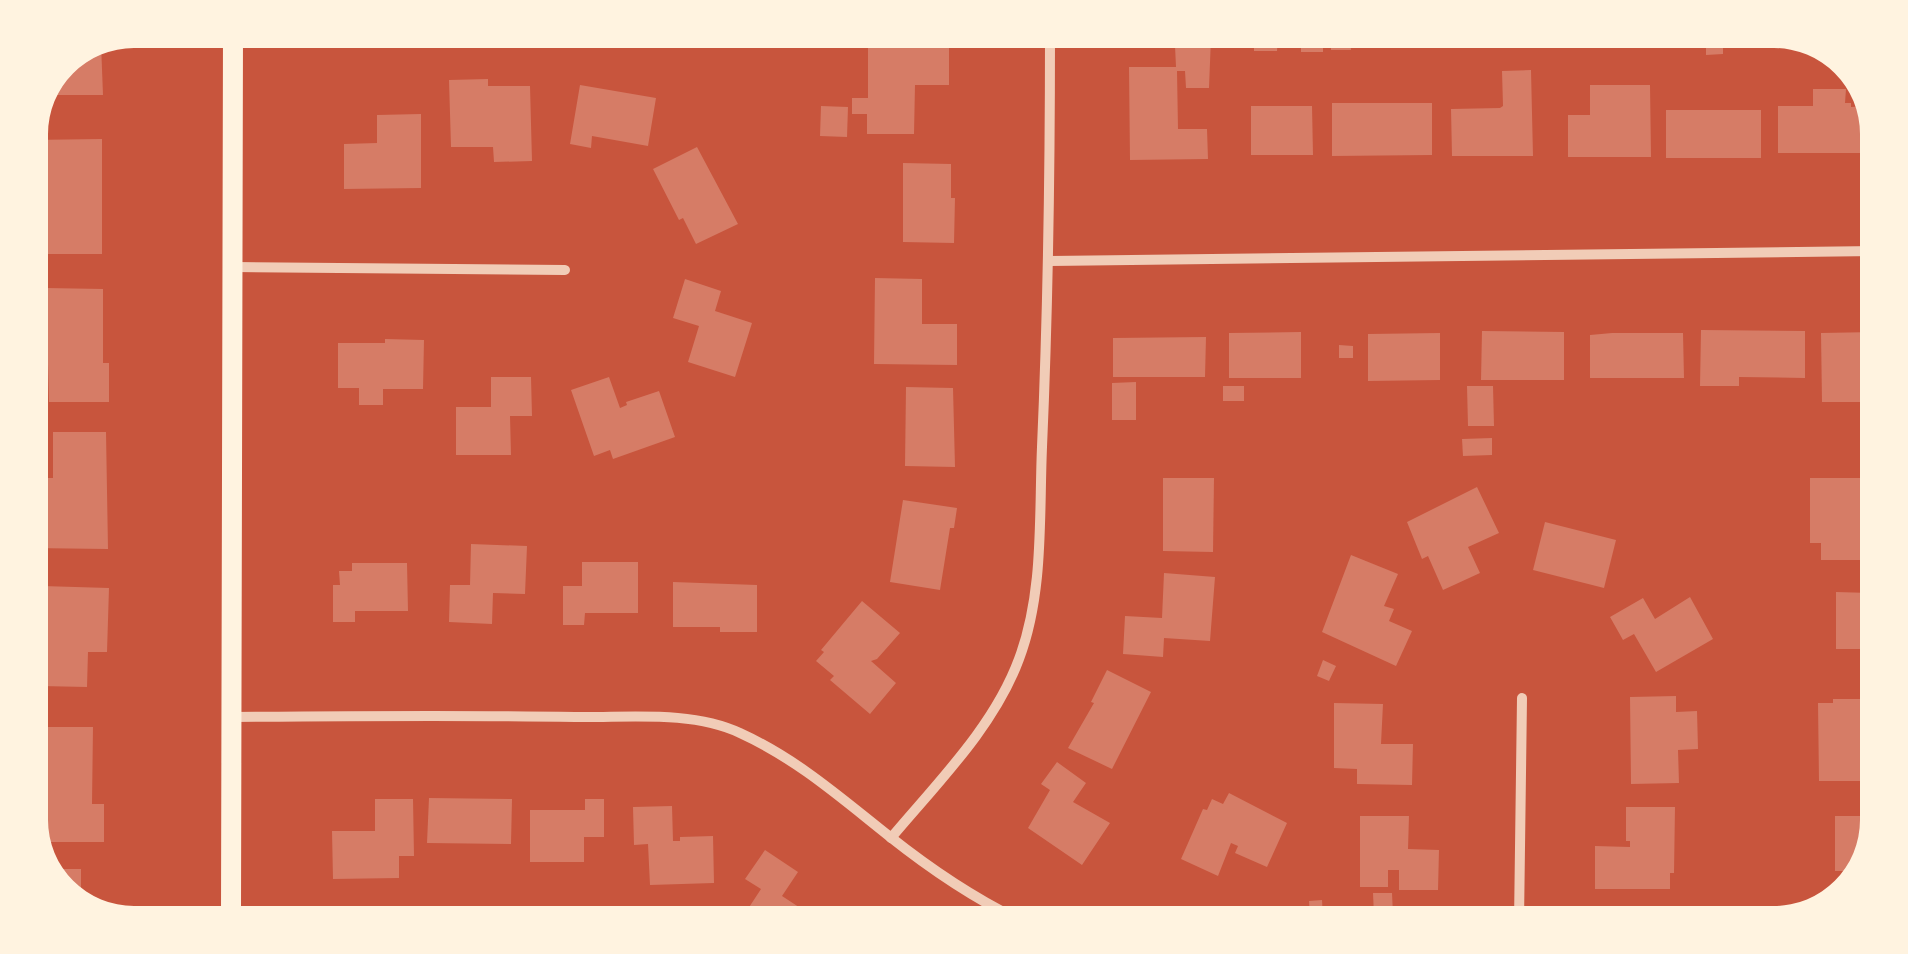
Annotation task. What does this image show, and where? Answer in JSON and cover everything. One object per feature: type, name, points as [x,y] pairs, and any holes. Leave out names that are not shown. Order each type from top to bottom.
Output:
[{"type":"main road","points":[[230,906],[234,48]]},
{"type":"street","points":[[892,838],[970,744],[1003,694],[1020,658],[1030,621],[1038,561],[1050,261],[1050,48]]},
{"type":"street","points":[[1050,261],[1860,251]]},
{"type":"street","points":[[234,268],[565,270]]},
{"type":"street","points":[[1519,906],[1522,698]]},
{"type":"street","points":[[232,717],[556,716],[671,718],[715,724],[783,754],[892,838],[990,906]]},
{"type":"building","points":[[868,48],[949,48],[949,85],[915,85],[914,134],[867,134],[867,114],[852,114],[852,98],[868,98]]},
{"type":"building","points":[[1175,48],[1211,48],[1209,88],[1186,88],[1185,71],[1177,71],[1178,129],[1207,129],[1208,159],[1130,160],[1129,67],[1176,67]]},
{"type":"building","points":[[1254,48],[1277,48],[1277,51]]},
{"type":"building","points":[[1301,48],[1323,48],[1323,52],[1301,52]]},
{"type":"building","points":[[1706,48],[1723,48],[1723,54],[1706,55]]},
{"type":"building","points":[[101,54],[103,95],[56,95],[77,69]]},
{"type":"building","points":[[1531,70],[1533,156],[1452,156],[1451,109],[1500,108],[1502,71]]},
{"type":"building","points":[[488,79],[488,86],[530,86],[532,161],[494,162],[493,147],[451,147],[449,80]]},
{"type":"building","points":[[580,85],[656,98],[648,146],[592,136],[591,148],[570,144]]},
{"type":"building","points":[[1590,85],[1650,85],[1651,157],[1568,157],[1568,115],[1590,115]]},
{"type":"building","points":[[1813,89],[1846,89],[1845,103],[1856,107],[1860,153],[1778,153],[1778,106],[1813,106]]},
{"type":"building","points":[[1332,103],[1432,103],[1432,155],[1332,156]]},
{"type":"building","points":[[821,106],[848,107],[847,137],[820,136]]},
{"type":"building","points":[[1251,106],[1312,106],[1313,155],[1251,155]]},
{"type":"building","points":[[1666,110],[1761,110],[1761,158],[1666,158]]},
{"type":"building","points":[[421,114],[421,188],[344,189],[344,144],[377,143],[377,115]]},
{"type":"building","points":[[102,139],[102,254],[48,254],[48,140]]},
{"type":"building","points":[[697,147],[738,224],[696,244],[653,169]]},
{"type":"building","points":[[903,163],[951,164],[954,243],[903,242]]},
{"type":"building","points":[[875,278],[922,279],[922,324],[957,324],[957,365],[874,364]]},
{"type":"building","points":[[685,279],[721,291],[715,311],[752,323],[735,377],[688,362],[699,326],[673,318]]},
{"type":"building","points":[[48,288],[103,289],[103,363],[109,363],[109,402],[49,402]]},
{"type":"building","points":[[1701,330],[1805,331],[1805,378],[1739,377],[1739,386],[1700,386]]},
{"type":"building","points":[[1482,331],[1564,332],[1564,380],[1481,380]]},
{"type":"building","points":[[1301,332],[1301,378],[1229,378],[1229,333]]},
{"type":"building","points":[[1860,332],[1860,402],[1822,402],[1821,333]]},
{"type":"building","points":[[1440,333],[1440,380],[1368,381],[1368,334]]},
{"type":"building","points":[[1683,333],[1684,378],[1590,378],[1590,335]]},
{"type":"building","points":[[1206,337],[1205,377],[1113,377],[1113,338]]},
{"type":"building","points":[[385,339],[424,340],[423,389],[383,389],[383,405],[359,405],[359,388],[338,388],[338,343],[385,343]]},
{"type":"building","points":[[1339,345],[1353,346],[1353,358],[1339,358]]},
{"type":"building","points":[[491,377],[531,377],[532,416],[510,416],[511,455],[456,455],[456,407],[491,407]]},
{"type":"building","points":[[609,377],[620,408],[626,402],[659,391],[675,437],[613,459],[610,450],[594,456],[571,390]]},
{"type":"building","points":[[1136,382],[1136,420],[1112,420],[1112,383]]},
{"type":"building","points":[[1223,386],[1244,386],[1244,401],[1223,401]]},
{"type":"building","points":[[1467,386],[1493,386],[1494,426],[1468,426]]},
{"type":"building","points":[[906,387],[953,388],[955,467],[905,466]]},
{"type":"building","points":[[53,432],[106,432],[108,549],[48,548],[48,478],[53,478]]},
{"type":"building","points":[[1492,438],[1492,455],[1463,456],[1462,439]]},
{"type":"building","points":[[1163,478],[1214,478],[1213,552],[1163,551]]},
{"type":"building","points":[[1810,478],[1860,478],[1860,560],[1821,560],[1821,543],[1810,543]]},
{"type":"building","points":[[1477,487],[1499,533],[1468,547],[1480,573],[1443,590],[1428,556],[1422,559],[1407,522]]},
{"type":"building","points":[[903,500],[957,508],[940,590],[890,582]]},
{"type":"building","points":[[1545,522],[1616,540],[1604,588],[1533,570]]},
{"type":"building","points":[[471,544],[527,546],[525,594],[493,593],[492,624],[449,622],[450,585],[470,585]]},
{"type":"building","points":[[1351,555],[1398,574],[1384,606],[1394,609],[1389,621],[1412,631],[1396,666],[1322,632]]},
{"type":"building","points":[[582,562],[638,562],[638,613],[585,613],[584,625],[563,625],[563,586],[582,586]]},
{"type":"building","points":[[352,563],[407,563],[408,611],[355,611],[355,622],[333,622],[333,585],[340,585],[339,571],[352,571]]},
{"type":"building","points":[[1164,573],[1215,577],[1210,641],[1164,638],[1163,657],[1123,654],[1125,616],[1162,618]]},
{"type":"building","points":[[673,582],[757,585],[757,632],[673,627]]},
{"type":"building","points":[[48,586],[109,588],[107,652],[88,652],[87,687],[48,686]]},
{"type":"building","points":[[1836,592],[1860,593],[1860,649],[1836,649]]},
{"type":"building","points":[[1690,597],[1713,639],[1656,672],[1634,634],[1623,640],[1610,617],[1643,598],[1655,619]]},
{"type":"building","points":[[862,601],[900,633],[871,661],[896,683],[870,714],[830,680],[834,676],[816,661]]},
{"type":"building","points":[[1323,660],[1336,666],[1329,681],[1317,676]]},
{"type":"building","points":[[1107,670],[1151,692],[1112,769],[1068,748],[1094,703],[1091,702]]},
{"type":"building","points":[[1676,696],[1676,712],[1697,711],[1698,749],[1678,750],[1679,783],[1631,784],[1630,697]]},
{"type":"building","points":[[1833,699],[1860,699],[1860,781],[1819,781],[1818,703],[1833,703]]},
{"type":"building","points":[[1334,703],[1383,704],[1381,744],[1413,744],[1412,785],[1357,784],[1357,769],[1334,768]]},
{"type":"building","points":[[48,727],[93,727],[92,804],[104,804],[104,842],[51,842]]},
{"type":"building","points":[[1057,762],[1086,783],[1073,802],[1110,823],[1082,865],[1028,828],[1050,790],[1041,784]]},
{"type":"building","points":[[1229,793],[1287,823],[1267,867],[1235,853],[1238,846],[1231,843],[1218,876],[1181,859],[1203,809],[1207,810],[1212,799],[1223,804]]},
{"type":"building","points":[[429,798],[512,799],[511,844],[427,843]]},
{"type":"building","points":[[375,799],[413,799],[414,856],[399,856],[399,878],[333,879],[332,831],[375,831]]},
{"type":"building","points":[[585,799],[604,799],[604,837],[584,837],[584,862],[530,862],[530,810],[585,810]]},
{"type":"building","points":[[672,806],[673,841],[680,841],[680,837],[713,836],[714,883],[650,885],[648,844],[634,845],[633,807]]},
{"type":"building","points":[[1626,807],[1675,807],[1674,873],[1670,873],[1670,889],[1595,889],[1595,846],[1630,847],[1630,841],[1626,841]]},
{"type":"building","points":[[1360,816],[1409,816],[1408,849],[1439,850],[1438,890],[1399,890],[1399,870],[1388,870],[1388,887],[1360,887]]},
{"type":"building","points":[[1835,816],[1860,816],[1852,859],[1843,871],[1835,871]]},
{"type":"building","points":[[765,850],[798,872],[782,896],[797,906],[750,906],[761,889],[745,879]]},
{"type":"building","points":[[63,869],[81,869],[81,888]]},
{"type":"building","points":[[1373,893],[1392,893],[1393,906],[1374,906]]},
{"type":"building","points":[[1322,900],[1322,906],[1309,906],[1309,901]]}]
